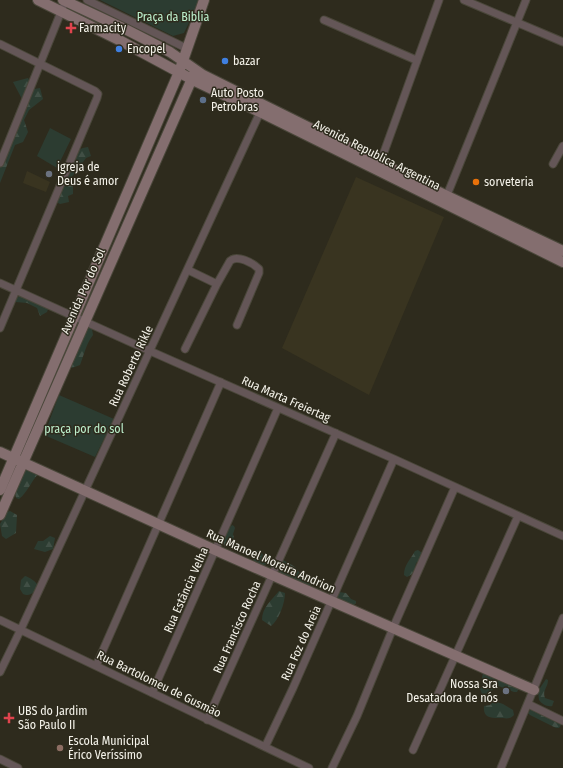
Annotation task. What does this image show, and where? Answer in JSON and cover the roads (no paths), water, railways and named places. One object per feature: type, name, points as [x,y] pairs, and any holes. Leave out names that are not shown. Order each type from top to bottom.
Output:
[{"type":"street","name":"Avenida Republica Argentina","points":[[38,0],[119,40],[179,72],[193,74],[379,166],[563,262]]},
{"type":"street","name":"Avenida Republica Argentina","points":[[64,0],[170,52],[183,60],[193,74]]},
{"type":"street","points":[[0,163],[61,11],[64,0]]},
{"type":"street","points":[[87,0],[186,48]]},
{"type":"street","name":"Avenida Por do Sol","points":[[0,515],[18,461],[74,317],[179,72],[186,48],[204,0]]},
{"type":"street","points":[[379,166],[416,60],[439,0]]},
{"type":"street","points":[[464,0],[563,42]]},
{"type":"street","points":[[446,200],[526,0]]},
{"type":"street","points":[[324,20],[416,60]]},
{"type":"street","points":[[0,44],[95,91],[98,94],[0,328]]},
{"type":"street","name":"Avenida Por do Sol","points":[[0,490],[18,461],[84,322],[193,74]]},
{"type":"street","name":"Rua Roberto Rikle","points":[[0,672],[262,108]]},
{"type":"street","points":[[553,164],[563,146]]},
{"type":"street","name":"Avenida Republica Argentina","points":[[446,200],[563,251]]},
{"type":"street","points":[[185,349],[217,284],[233,258],[238,258],[256,266],[259,269],[259,273],[237,325]]},
{"type":"street","points":[[188,270],[217,284]]},
{"type":"street","name":"Rua Marta Freiertag","points":[[0,283],[563,536]]},
{"type":"street","points":[[96,666],[221,382]]},
{"type":"street","name":"Rua Estância Velha","points":[[152,693],[278,408]]},
{"type":"street","name":"Rua Francisco Rocha","points":[[207,720],[336,433]]},
{"type":"street","name":"Rua Manoel Moreira Andrion","points":[[0,452],[272,576],[534,690]]},
{"type":"street","name":"Rua Foz do Areia","points":[[265,747],[394,459]]},
{"type":"street","points":[[332,768],[357,716],[393,628],[455,487]]},
{"type":"street","points":[[413,750],[518,516]]},
{"type":"street","points":[[501,768],[563,618]]},
{"type":"street","name":"Rua Bartolomeu de Gusmão","points":[[0,620],[309,768]]},
{"type":"street","points":[[528,704],[563,721]]},
{"type":"street","points":[[0,759],[18,768]]},
{"type":"place","name":"Farmacity","points":[[71,28]]},
{"type":"place","name":"Encopel","points":[[119,49]]},
{"type":"place","name":"bazar","points":[[225,61]]},
{"type":"place","name":"Auto Posto Petrobras","points":[[203,100]]},
{"type":"place","name":"igreja de Deus é amor","points":[[49,174]]},
{"type":"place","name":"sorveteria","points":[[476,182]]},
{"type":"place","name":"Nossa Sra Desatadora de nós","points":[[506,691]]},
{"type":"place","name":"UBS do Jardim São Paulo II","points":[[9,718]]},
{"type":"place","name":"Escola Municipal Érico Veríssimo","points":[[60,748]]},
{"type":"park label","name":"Praça da Biblia","points":[[173,17]]},
{"type":"park label","name":"praça por do sol","points":[[84,429]]}]
